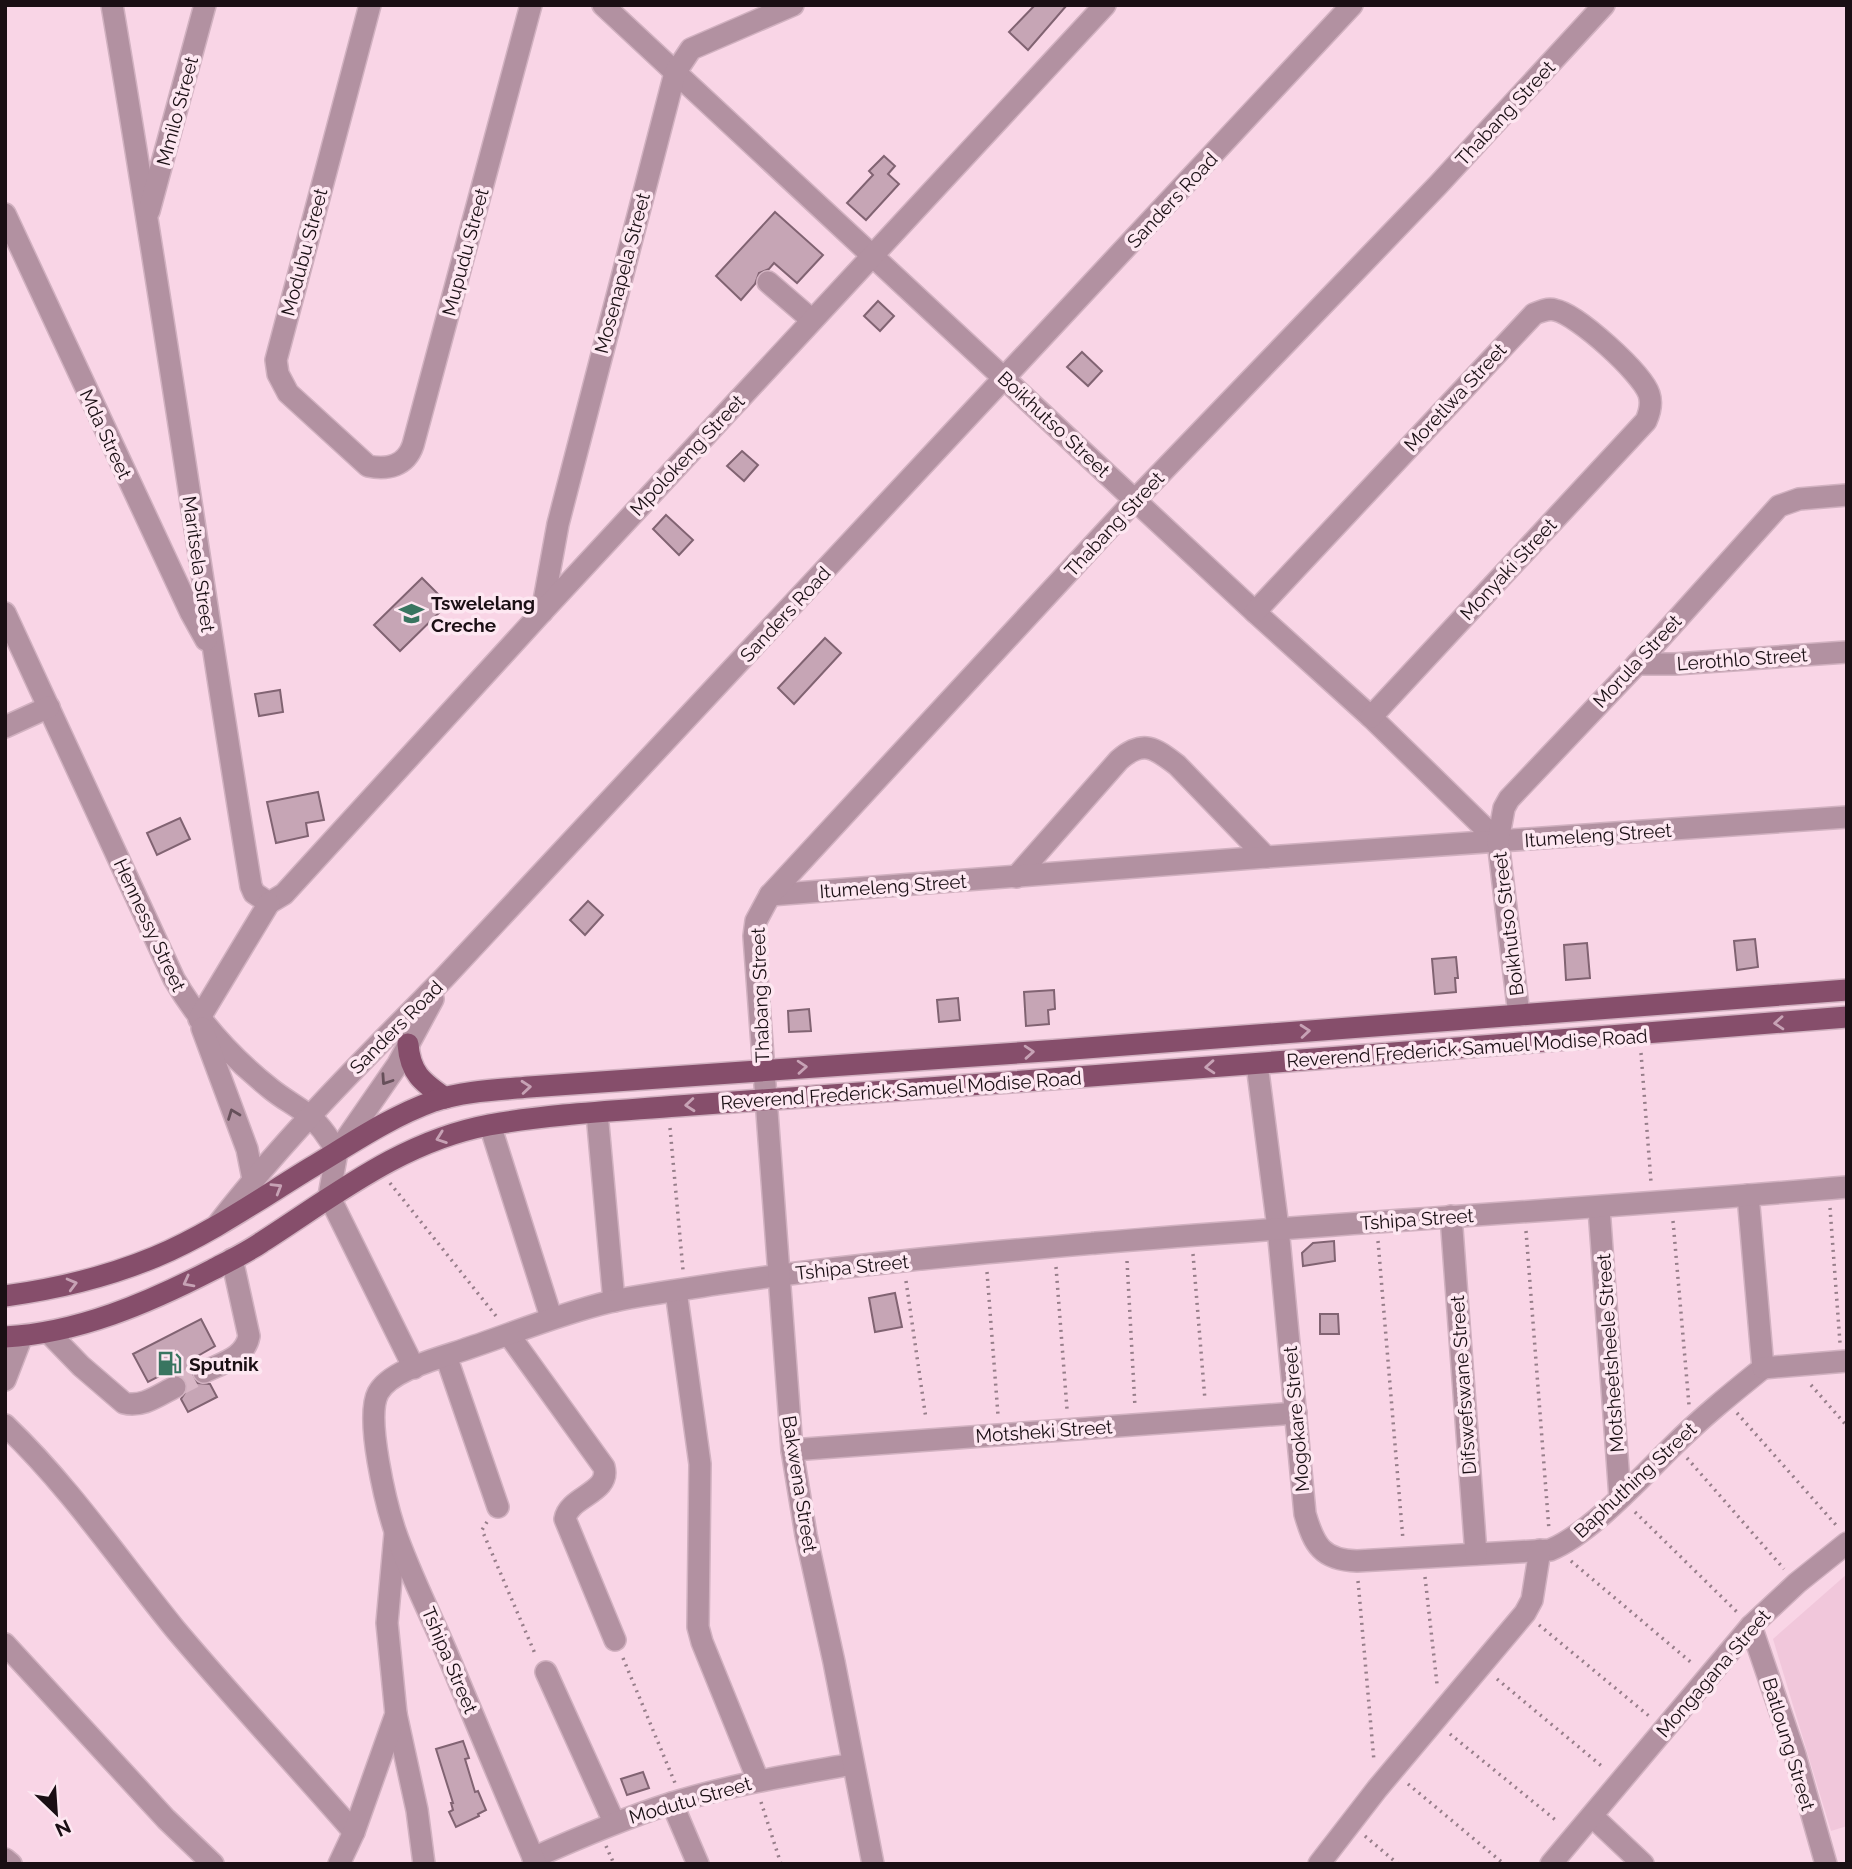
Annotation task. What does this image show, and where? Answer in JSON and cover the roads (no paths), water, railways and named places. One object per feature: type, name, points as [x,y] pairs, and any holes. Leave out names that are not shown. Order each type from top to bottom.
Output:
[{"type":"main road","name":"Reverend Frederick Samuel Modise Road","points":[[5,1296],[48,1291],[128,1267],[184,1243],[390,1119],[445,1098],[470,1093],[1847,990]]},
{"type":"main road","name":"Reverend Frederick Samuel Modise Road","points":[[13,1337],[48,1332],[109,1315],[163,1295],[259,1245],[329,1196],[420,1145],[456,1132],[490,1125],[764,1099],[1640,1035],[1847,1017]]},
{"type":"main road","points":[[408,1044],[416,1074],[428,1087],[445,1098]]},
{"type":"street","name":"Maritsela Street","points":[[112,5],[148,217],[212,651],[251,886],[254,893],[269,903]]},
{"type":"street","name":"Mmilo Street","points":[[148,217],[205,5]]},
{"type":"street","name":"Modubu Street","points":[[368,466],[288,393],[278,374],[276,360],[370,5]]},
{"type":"street","name":"Mupudu Street","points":[[368,466],[394,466],[410,453],[531,5]]},
{"type":"street","name":"Boikhutso Street","points":[[603,5],[1371,717],[1498,841],[1519,1014]]},
{"type":"street","name":"Mosenapela Street","points":[[542,612],[558,524],[675,73],[691,49],[793,5]]},
{"type":"street","name":"Mpolokeng Street","points":[[199,1019],[269,903],[284,894],[1105,5]]},
{"type":"street","name":"Sanders Road","points":[[218,1224],[309,1115],[443,978],[1352,5]]},
{"type":"street","name":"Thabang Street","points":[[764,1099],[754,936],[756,921],[770,895],[1135,500],[1438,186],[1604,5]]},
{"type":"street","name":"Mda Street","points":[[5,214],[151,528],[212,651]]},
{"type":"street","points":[[768,282],[812,320]]},
{"type":"street","name":"Moretlwa Street","points":[[1255,612],[1534,314],[1553,309],[1563,312],[1627,363],[1650,395],[1651,404],[1646,421]]},
{"type":"street","name":"Monyaki Street","points":[[1371,717],[1646,421]]},
{"type":"street","name":"Morula Street","points":[[1498,841],[1504,808],[1509,799],[1637,664],[1773,512],[1785,503],[1799,499],[1847,495]]},
{"type":"street","name":"Hennessy Street","points":[[5,613],[174,979],[199,1019],[228,1051],[272,1090],[309,1115],[323,1130],[337,1152]]},
{"type":"street","name":"Lerothlo Street","points":[[1637,664],[1675,664],[1847,652]]},
{"type":"street","points":[[5,727],[49,707]]},
{"type":"street","points":[[1016,877],[1119,760],[1132,750],[1145,747],[1161,753],[1177,765],[1266,857]]},
{"type":"street","name":"Itumeleng Street","points":[[770,895],[1847,817]]},
{"type":"street","points":[[414,1368],[329,1196],[337,1152],[398,1064],[443,978]]},
{"type":"street","points":[[199,1019],[247,1149],[253,1179]]},
{"type":"street","name":"Mogokare Street","points":[[1257,1063],[1278,1228],[1305,1514],[1315,1544],[1340,1561],[1549,1549]]},
{"type":"street","name":"Bakwena Street","points":[[764,1099],[792,1450],[804,1523],[873,1864]]},
{"type":"street","points":[[597,1113],[614,1301]]},
{"type":"street","points":[[490,1125],[551,1317]]},
{"type":"street","name":"Tshipa Street","points":[[534,1861],[395,1531],[374,1431],[374,1403],[389,1380],[414,1368],[551,1317],[614,1301],[779,1275],[1192,1235],[1599,1208],[1838,1188]]},
{"type":"street","points":[[1748,1195],[1763,1368],[1844,1362]]},
{"type":"street","name":"Motsheetsheele Street","points":[[1599,1208],[1620,1497]]},
{"type":"street","name":"Difswefswane Street","points":[[1451,1216],[1476,1554]]},
{"type":"street","points":[[204,1372],[240,1354],[248,1343],[249,1336],[232,1259]]},
{"type":"street","points":[[680,1290],[700,1464],[698,1627],[756,1781]]},
{"type":"street","points":[[48,1332],[80,1366],[124,1403],[133,1406],[141,1404],[175,1387]]},
{"type":"street","points":[[510,1334],[604,1467],[604,1482],[571,1506],[565,1519],[615,1640]]},
{"type":"street","points":[[5,1380],[13,1337]]},
{"type":"street","points":[[446,1356],[498,1507]]},
{"type":"street","name":"Baphuthing Street","points":[[1549,1549],[1570,1540],[1620,1497],[1724,1398],[1763,1368]]},
{"type":"street","name":"Motsheki Street","points":[[792,1450],[1296,1413]]},
{"type":"street","points":[[5,1425],[74,1499],[175,1629],[354,1832]]},
{"type":"street","points":[[395,1531],[387,1623],[396,1714],[417,1810],[425,1864]]},
{"type":"street","name":"Mongagana Street","points":[[1551,1864],[1751,1626],[1797,1583],[1842,1535]]},
{"type":"street","points":[[1319,1864],[1377,1789],[1483,1667],[1525,1613],[1549,1549]]},
{"type":"street","name":"Batloung Street","points":[[1751,1626],[1795,1755],[1826,1864]]},
{"type":"street","points":[[5,1644],[166,1819],[214,1864]]},
{"type":"street","points":[[547,1672],[614,1822]]},
{"type":"street","points":[[339,1864],[354,1832],[396,1714]]},
{"type":"street","name":"Modutu Street","points":[[534,1861],[614,1822],[677,1801],[756,1781],[853,1764]]},
{"type":"street","points":[[677,1801],[698,1864]]},
{"type":"street","points":[[1591,1816],[1643,1864]]},
{"type":"street","points":[[5,1859],[11,1864]]},
{"type":"tunnel","points":[[175,1387],[204,1372]]},
{"type":"place","name":"Tswelelang Creche","points":[[411,614]]},
{"type":"place","name":"Sputnik","points":[[169,1364]]}]
